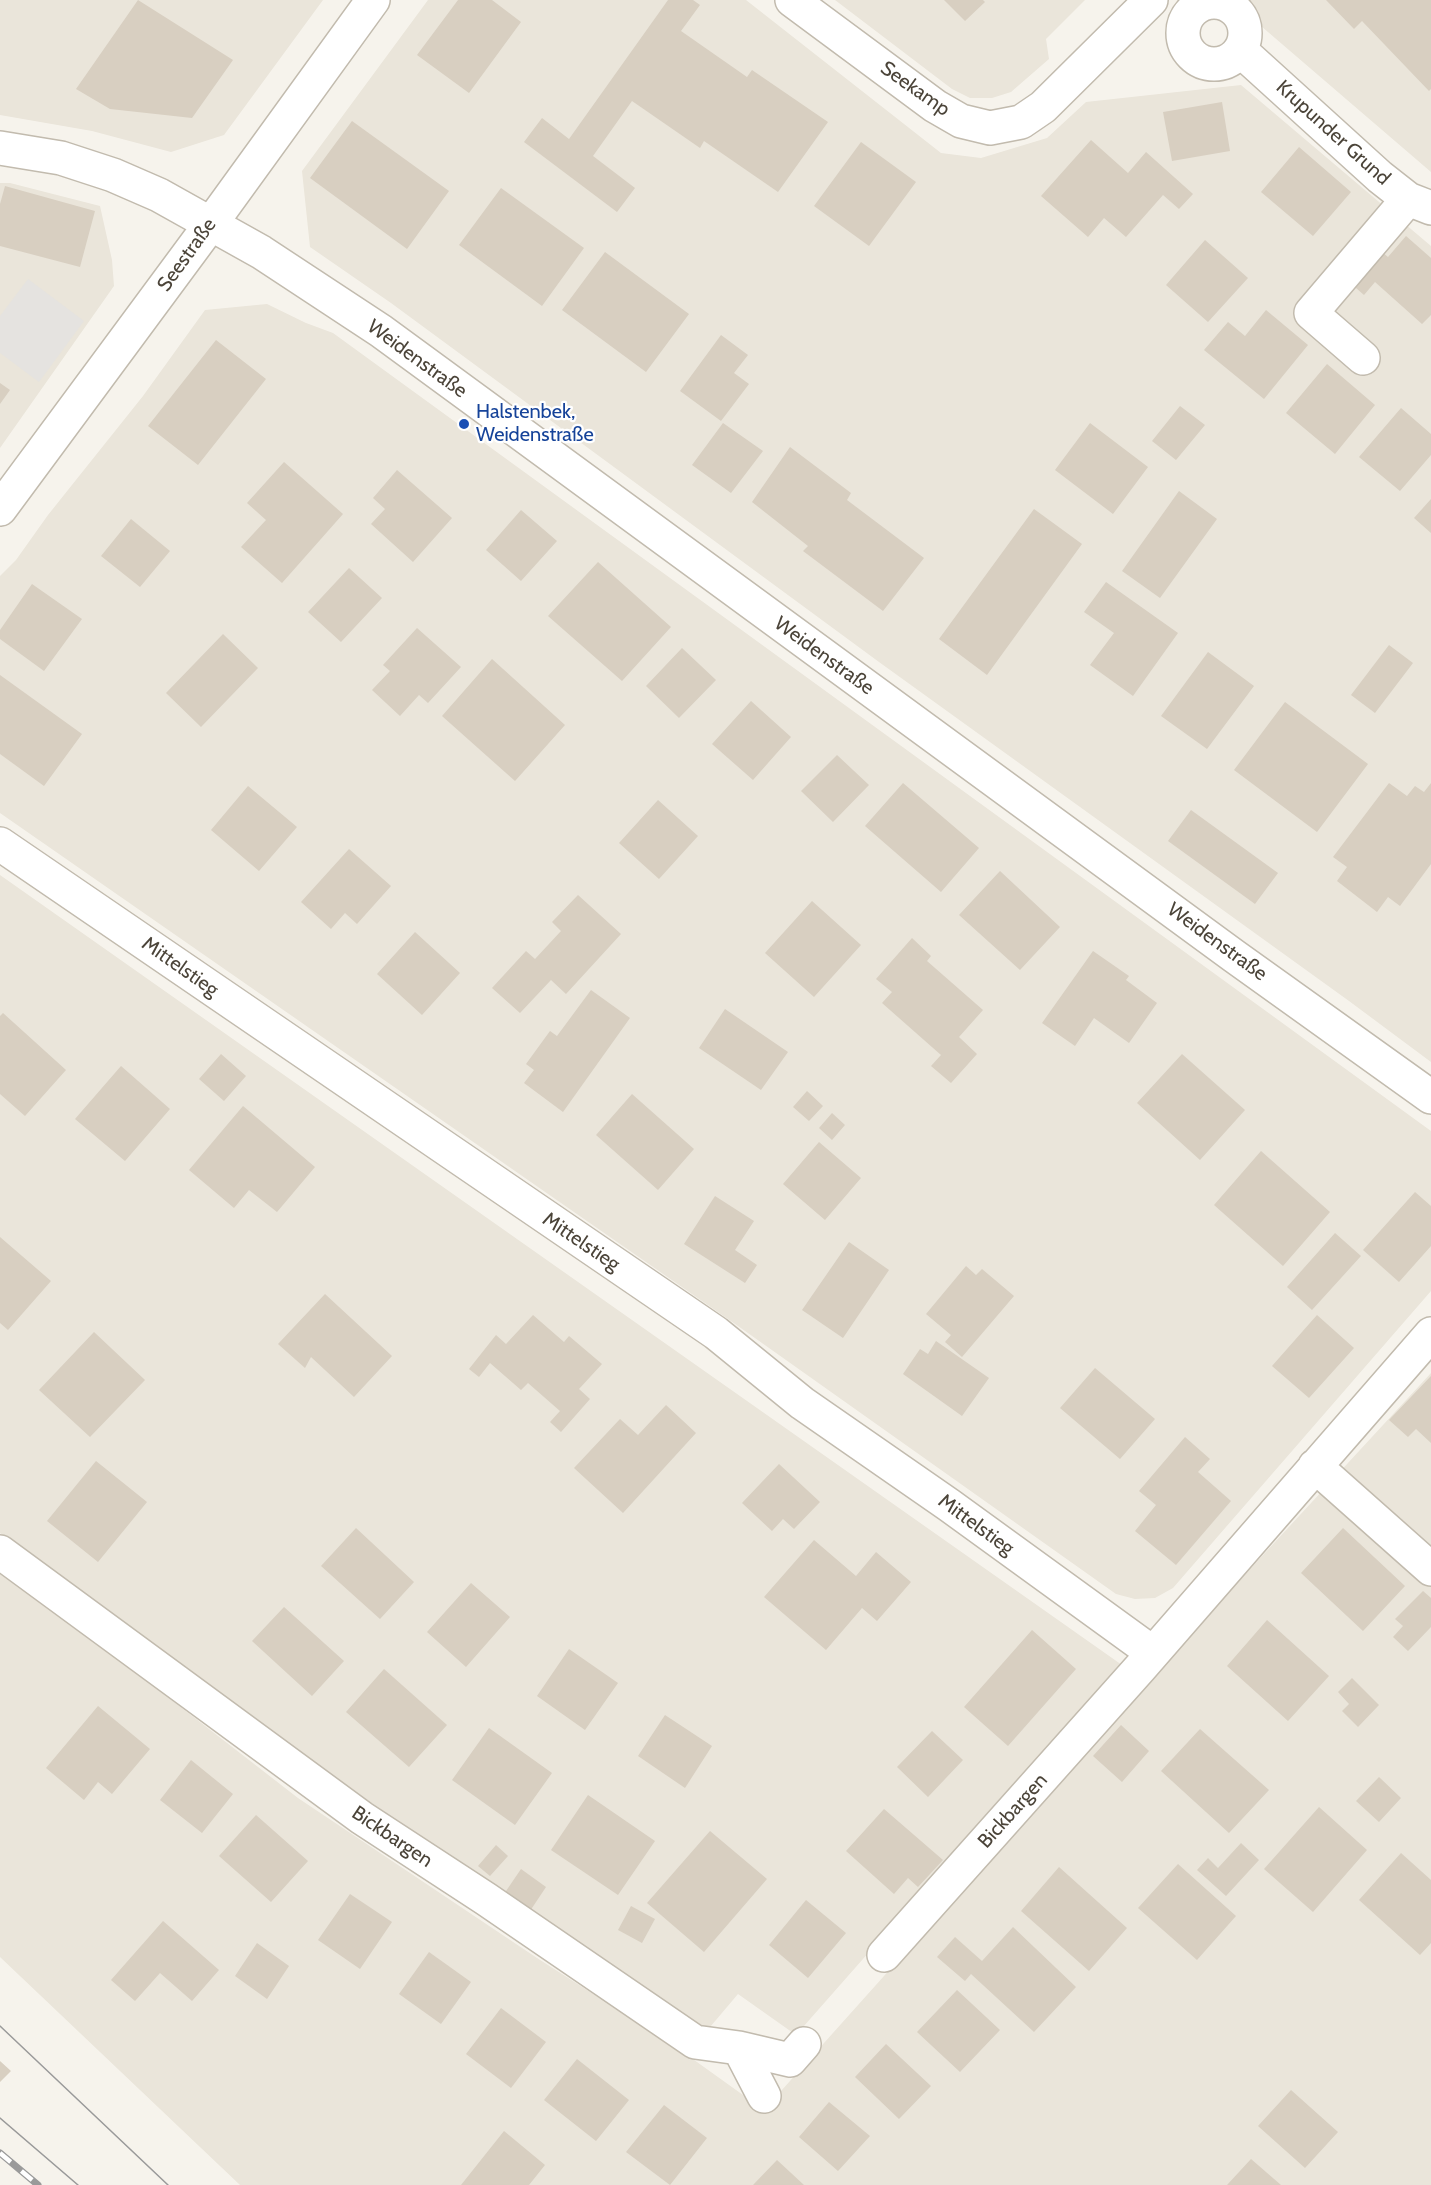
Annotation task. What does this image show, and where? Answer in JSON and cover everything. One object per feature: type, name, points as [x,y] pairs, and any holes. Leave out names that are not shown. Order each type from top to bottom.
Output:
[{"type":"street","name":"Seestraße","points":[[0,509],[373,0]]},
{"type":"street","name":"Seekamp","points":[[792,0],[935,106],[961,121],[990,128],[1021,122],[1043,107],[1151,0]]},
{"type":"street","points":[[1213,1],[1232,6],[1239,13],[1246,31],[1245,41],[1240,50],[1233,58],[1223,63],[1202,62],[1192,56],[1182,37],[1190,4],[1213,1]]},
{"type":"street","name":"Krupunder Grund","points":[[1240,50],[1380,177],[1420,203]]},
{"type":"street","name":"Weidenstraße","points":[[0,148],[61,158],[113,175],[159,195],[261,252],[381,332],[1234,956],[1431,1097]]},
{"type":"street","points":[[1363,358],[1311,313],[1420,203]]},
{"type":"street","name":"Mittelstieg","points":[[0,844],[716,1333],[802,1403],[949,1505],[1147,1660]]},
{"type":"street","points":[[1147,1660],[1431,1334]]},
{"type":"street","points":[[1314,1466],[1431,1569]]},
{"type":"street","name":"Bickbargen","points":[[0,1552],[362,1818],[486,1899],[695,2042],[739,2048],[790,2060],[804,2044]]},
{"type":"street","name":"Bickbargen","points":[[884,1955],[1147,1660]]},
{"type":"street","points":[[739,2048],[764,2096]]},
{"type":"shaded area","points":[[0,0],[323,0],[224,135],[171,152],[92,131],[0,115]]},
{"type":"shaded area","points":[[428,0],[746,0],[941,153],[981,158],[1047,138],[1086,102],[1241,85],[1431,246],[1431,1062],[879,662],[391,303],[310,247],[302,171]]},
{"type":"shaded area","points":[[835,0],[1085,0],[1046,39],[1049,59],[1011,92],[992,98],[970,98],[952,89]]},
{"type":"shaded area","points":[[1249,0],[1431,0],[1431,172],[1261,26]]},
{"type":"shaded area","points":[[0,183],[10,183],[100,206],[112,260],[114,286],[0,448]]},
{"type":"shaded area","points":[[28,279],[84,321],[39,382],[0,353],[0,316]]},
{"type":"shaded area","points":[[267,304],[333,333],[1431,1131],[1431,1291],[1173,1588],[1155,1598],[1135,1599],[1116,1594],[738,1326],[0,813],[0,576],[16,560],[48,515],[143,396],[205,310]]},
{"type":"shaded area","points":[[0,875],[1122,1665],[796,2035],[738,1994],[705,2033],[389,1816],[100,1611],[0,1533]]},
{"type":"shaded area","points":[[1431,1373],[1431,2185],[240,2185],[0,1957],[0,1567],[298,1798],[537,1958],[676,2047],[764,2110],[1192,1632]]},
{"type":"building","points":[[138,0],[233,60],[192,118],[110,109],[76,89]]},
{"type":"building","points":[[458,0],[492,0],[521,22],[469,93],[417,55]]},
{"type":"building","points":[[668,0],[693,0],[700,5],[681,31],[747,77],[752,70],[828,122],[778,192],[704,141],[700,148],[632,101],[593,156],[635,188],[617,212],[524,142],[542,118],[569,139]]},
{"type":"building","points":[[944,0],[983,0],[985,2],[965,21]]},
{"type":"building","points":[[1326,0],[1431,0],[1431,89],[1429,91],[1362,21],[1354,29]]},
{"type":"building","points":[[1222,102],[1230,151],[1172,161],[1163,112]]},
{"type":"building","points":[[352,121],[449,191],[407,249],[310,178]]},
{"type":"building","points":[[1091,140],[1128,173],[1146,152],[1193,194],[1179,209],[1163,195],[1126,237],[1104,218],[1088,237],[1041,196]]},
{"type":"building","points":[[861,142],[916,182],[869,246],[814,206]]},
{"type":"building","points":[[1299,147],[1351,192],[1313,236],[1261,192]]},
{"type":"building","points":[[5,186],[95,211],[80,267],[0,246],[0,204]]},
{"type":"building","points":[[501,188],[584,248],[542,306],[459,245]]},
{"type":"building","points":[[1406,236],[1431,258],[1431,315],[1422,324],[1375,282],[1364,295],[1348,281],[1377,248],[1388,257]]},
{"type":"building","points":[[1205,240],[1248,278],[1208,322],[1166,285]]},
{"type":"building","points":[[605,252],[689,314],[646,372],[562,310]]},
{"type":"building","points":[[1266,310],[1308,345],[1264,399],[1204,350],[1228,322],[1245,336]]},
{"type":"building","points":[[721,335],[748,355],[734,373],[749,384],[721,421],[680,391]]},
{"type":"building","points":[[216,340],[266,379],[198,465],[148,426]]},
{"type":"building","points":[[1327,364],[1375,405],[1335,454],[1286,413]]},
{"type":"building","points":[[0,383],[10,390],[0,404]]},
{"type":"building","points":[[1180,406],[1205,425],[1176,460],[1152,441]]},
{"type":"building","points":[[1401,408],[1431,434],[1431,455],[1400,491],[1359,457]]},
{"type":"building","points":[[723,423],[763,451],[731,493],[692,465]]},
{"type":"building","points":[[1090,423],[1148,467],[1113,514],[1055,470]]},
{"type":"building","points":[[790,447],[851,493],[847,500],[924,558],[883,611],[803,551],[808,546],[752,502]]},
{"type":"building","points":[[284,462],[343,514],[282,583],[241,547],[266,520],[247,503]]},
{"type":"building","points":[[397,470],[452,518],[413,562],[371,524],[385,509],[373,498]]},
{"type":"building","points":[[1179,491],[1217,519],[1160,598],[1122,571]]},
{"type":"building","points":[[1431,499],[1431,533],[1414,518]]},
{"type":"building","points":[[1034,509],[1082,544],[987,675],[939,639]]},
{"type":"building","points":[[521,510],[557,541],[521,581],[486,550]]},
{"type":"building","points":[[131,519],[170,551],[140,587],[101,556]]},
{"type":"building","points":[[598,562],[671,627],[622,681],[548,616]]},
{"type":"building","points":[[349,568],[382,598],[341,642],[308,612]]},
{"type":"building","points":[[1106,582],[1178,633],[1133,696],[1090,665],[1114,633],[1084,612]]},
{"type":"building","points":[[32,584],[82,619],[44,671],[0,639],[0,630]]},
{"type":"building","points":[[417,628],[461,667],[428,703],[419,695],[400,716],[372,690],[390,671],[383,665]]},
{"type":"building","points":[[223,634],[258,668],[201,727],[166,693]]},
{"type":"building","points":[[1389,645],[1413,663],[1375,713],[1351,695]]},
{"type":"building","points":[[682,648],[716,680],[679,718],[646,686]]},
{"type":"building","points":[[1208,652],[1254,686],[1207,749],[1161,716]]},
{"type":"building","points":[[492,659],[565,725],[515,781],[442,716]]},
{"type":"building","points":[[0,675],[82,734],[44,786],[0,754]]},
{"type":"building","points":[[751,701],[791,737],[753,780],[712,744]]},
{"type":"building","points":[[1285,702],[1368,764],[1317,832],[1234,770]]},
{"type":"building","points":[[837,755],[869,785],[833,822],[801,791]]},
{"type":"building","points":[[903,783],[979,848],[941,892],[865,826]]},
{"type":"building","points":[[1389,783],[1407,796],[1415,786],[1424,792],[1431,783],[1431,864],[1400,906],[1388,897],[1377,912],[1337,881],[1347,867],[1333,857]]},
{"type":"building","points":[[248,786],[297,827],[259,871],[211,830]]},
{"type":"building","points":[[658,800],[698,836],[659,879],[619,843]]},
{"type":"building","points":[[1191,810],[1278,873],[1255,904],[1168,841]]},
{"type":"building","points":[[349,849],[391,886],[357,924],[345,913],[331,929],[301,902]]},
{"type":"building","points":[[1000,871],[1060,927],[1020,970],[959,915]]},
{"type":"building","points":[[578,895],[621,934],[566,994],[551,980],[520,1013],[492,988],[526,951],[535,959],[561,931],[552,922]]},
{"type":"building","points":[[812,901],[861,945],[814,997],[765,953]]},
{"type":"building","points":[[415,932],[460,973],[422,1015],[377,974]]},
{"type":"building","points":[[912,938],[931,956],[927,961],[983,1010],[959,1037],[977,1054],[951,1083],[931,1066],[941,1055],[882,1003],[892,992],[876,979]]},
{"type":"building","points":[[1093,951],[1129,976],[1126,980],[1157,1003],[1129,1043],[1094,1018],[1075,1046],[1042,1023]]},
{"type":"building","points":[[591,990],[630,1018],[563,1112],[524,1083],[534,1070],[526,1064],[550,1031],[557,1036]]},
{"type":"building","points":[[725,1009],[788,1052],[761,1090],[699,1048]]},
{"type":"building","points":[[3,1013],[66,1070],[25,1116],[0,1094],[0,1016]]},
{"type":"building","points":[[221,1054],[246,1076],[224,1101],[199,1079]]},
{"type":"building","points":[[1182,1054],[1245,1110],[1200,1160],[1137,1103]]},
{"type":"building","points":[[121,1066],[170,1109],[125,1161],[75,1119]]},
{"type":"building","points":[[807,1091],[823,1106],[809,1121],[793,1107]]},
{"type":"building","points":[[632,1094],[694,1149],[658,1190],[596,1135]]},
{"type":"building","points":[[243,1106],[315,1167],[277,1212],[249,1190],[234,1208],[189,1170]]},
{"type":"building","points":[[832,1113],[845,1125],[832,1140],[819,1128]]},
{"type":"building","points":[[819,1142],[861,1178],[825,1220],[783,1184]]},
{"type":"building","points":[[1261,1151],[1330,1212],[1283,1266],[1214,1205]]},
{"type":"building","points":[[1415,1192],[1431,1206],[1431,1246],[1399,1282],[1363,1250]]},
{"type":"building","points":[[715,1196],[754,1221],[735,1250],[757,1265],[745,1283],[684,1244]]},
{"type":"building","points":[[1335,1233],[1361,1256],[1312,1310],[1287,1287]]},
{"type":"building","points":[[0,1237],[51,1281],[8,1330],[0,1323]]},
{"type":"building","points":[[849,1242],[889,1270],[843,1338],[802,1310]]},
{"type":"building","points":[[966,1266],[976,1275],[982,1269],[1014,1296],[962,1357],[945,1342],[951,1335],[926,1314]]},
{"type":"building","points":[[325,1294],[392,1356],[354,1397],[311,1357],[305,1368],[278,1344]]},
{"type":"building","points":[[533,1315],[564,1342],[569,1336],[602,1364],[579,1389],[590,1399],[561,1432],[550,1422],[560,1411],[528,1383],[521,1390],[490,1363],[479,1377],[469,1369],[496,1335],[506,1344]]},
{"type":"building","points":[[1317,1315],[1354,1348],[1309,1398],[1272,1366]]},
{"type":"building","points":[[94,1332],[145,1380],[90,1437],[39,1390]]},
{"type":"building","points":[[936,1341],[989,1378],[962,1416],[903,1374],[920,1349],[928,1354]]},
{"type":"building","points":[[1095,1368],[1155,1419],[1120,1459],[1060,1408]]},
{"type":"building","points":[[1431,1376],[1431,1443],[1416,1429],[1408,1437],[1389,1420]]},
{"type":"building","points":[[666,1405],[696,1433],[623,1513],[574,1468],[620,1419],[638,1435]]},
{"type":"building","points":[[1185,1437],[1210,1459],[1198,1472],[1231,1501],[1176,1565],[1135,1531],[1156,1505],[1139,1491]]},
{"type":"building","points":[[96,1461],[147,1502],[98,1562],[47,1521]]},
{"type":"building","points":[[779,1464],[820,1502],[794,1529],[783,1519],[772,1531],[742,1503]]},
{"type":"building","points":[[356,1528],[414,1582],[380,1619],[321,1566]]},
{"type":"building","points":[[1343,1528],[1405,1586],[1363,1631],[1301,1573]]},
{"type":"building","points":[[814,1540],[856,1576],[876,1552],[911,1582],[877,1621],[862,1608],[826,1650],[764,1597]]},
{"type":"building","points":[[471,1583],[510,1617],[466,1667],[427,1632]]},
{"type":"building","points":[[1423,1591],[1431,1598],[1431,1627],[1408,1651],[1393,1637],[1403,1626],[1395,1619]]},
{"type":"building","points":[[284,1607],[344,1661],[312,1696],[252,1641]]},
{"type":"building","points":[[1267,1620],[1329,1676],[1288,1721],[1227,1666]]},
{"type":"building","points":[[1032,1630],[1076,1669],[1008,1746],[964,1707]]},
{"type":"building","points":[[569,1649],[618,1683],[585,1730],[537,1696]]},
{"type":"building","points":[[384,1669],[447,1725],[409,1767],[346,1712]]},
{"type":"building","points":[[1352,1678],[1379,1705],[1358,1727],[1342,1711],[1349,1704],[1338,1692]]},
{"type":"building","points":[[98,1706],[150,1749],[112,1794],[98,1782],[84,1800],[46,1768]]},
{"type":"building","points":[[665,1715],[712,1746],[685,1788],[638,1756]]},
{"type":"building","points":[[1121,1725],[1149,1751],[1122,1782],[1093,1756]]},
{"type":"building","points":[[489,1728],[552,1773],[515,1825],[452,1780]]},
{"type":"building","points":[[1200,1729],[1269,1790],[1229,1833],[1161,1771]]},
{"type":"building","points":[[932,1731],[963,1760],[928,1797],[897,1767]]},
{"type":"building","points":[[191,1760],[233,1794],[202,1833],[160,1800]]},
{"type":"building","points":[[1379,1777],[1401,1798],[1379,1822],[1356,1801]]},
{"type":"building","points":[[588,1795],[655,1841],[618,1895],[551,1850]]},
{"type":"building","points":[[1319,1807],[1367,1850],[1313,1912],[1264,1869]]},
{"type":"building","points":[[884,1809],[943,1860],[918,1887],[908,1878],[894,1894],[846,1851]]},
{"type":"building","points":[[256,1815],[308,1861],[271,1902],[219,1856]]},
{"type":"building","points":[[710,1831],[767,1879],[704,1952],[647,1903]]},
{"type":"building","points":[[1241,1843],[1259,1860],[1226,1896],[1197,1870],[1208,1858],[1218,1868]]},
{"type":"building","points":[[496,1845],[508,1856],[490,1876],[478,1866]]},
{"type":"building","points":[[1401,1853],[1431,1880],[1431,1943],[1420,1955],[1359,1900]]},
{"type":"building","points":[[1178,1864],[1236,1916],[1197,1960],[1138,1908]]},
{"type":"building","points":[[1059,1867],[1127,1928],[1089,1971],[1021,1911]]},
{"type":"building","points":[[521,1869],[546,1887],[530,1911],[504,1894]]},
{"type":"building","points":[[350,1894],[392,1922],[360,1969],[318,1940]]},
{"type":"building","points":[[806,1900],[846,1933],[808,1978],[769,1945]]},
{"type":"building","points":[[631,1906],[655,1919],[642,1943],[618,1930]]},
{"type":"building","points":[[163,1921],[219,1970],[192,2001],[160,1973],[135,2001],[111,1980]]},
{"type":"building","points":[[1013,1927],[1076,1987],[1034,2032],[971,1974],[965,1981],[937,1957],[955,1937],[982,1961]]},
{"type":"building","points":[[257,1943],[289,1966],[267,1999],[235,1976]]},
{"type":"building","points":[[429,1952],[471,1982],[441,2024],[399,1994]]},
{"type":"building","points":[[957,1990],[1000,2030],[960,2072],[917,2032]]},
{"type":"building","points":[[501,2008],[546,2042],[511,2088],[466,2054]]},
{"type":"building","points":[[886,2044],[931,2086],[899,2119],[855,2077]]},
{"type":"building","points":[[577,2059],[629,2100],[596,2141],[544,2100]]},
{"type":"building","points":[[0,2061],[11,2071],[0,2082]]},
{"type":"building","points":[[1291,2090],[1338,2132],[1305,2168],[1258,2126]]},
{"type":"building","points":[[829,2102],[870,2136],[838,2171],[799,2137]]},
{"type":"building","points":[[664,2105],[707,2138],[670,2185],[626,2152]]},
{"type":"building","points":[[504,2131],[545,2165],[529,2185],[461,2185]]},
{"type":"building","points":[[1251,2159],[1281,2185],[1227,2185]]},
{"type":"building","points":[[777,2160],[804,2185],[753,2185]]},
{"type":"tram line","points":[[0,2026],[168,2185]]},
{"type":"tram line","points":[[0,2118],[78,2185]]},
{"type":"railway","points":[[0,2153],[38,2185]]},
{"type":"place","name":"Halstenbek, Weidenstraße","points":[[464,424]]}]
